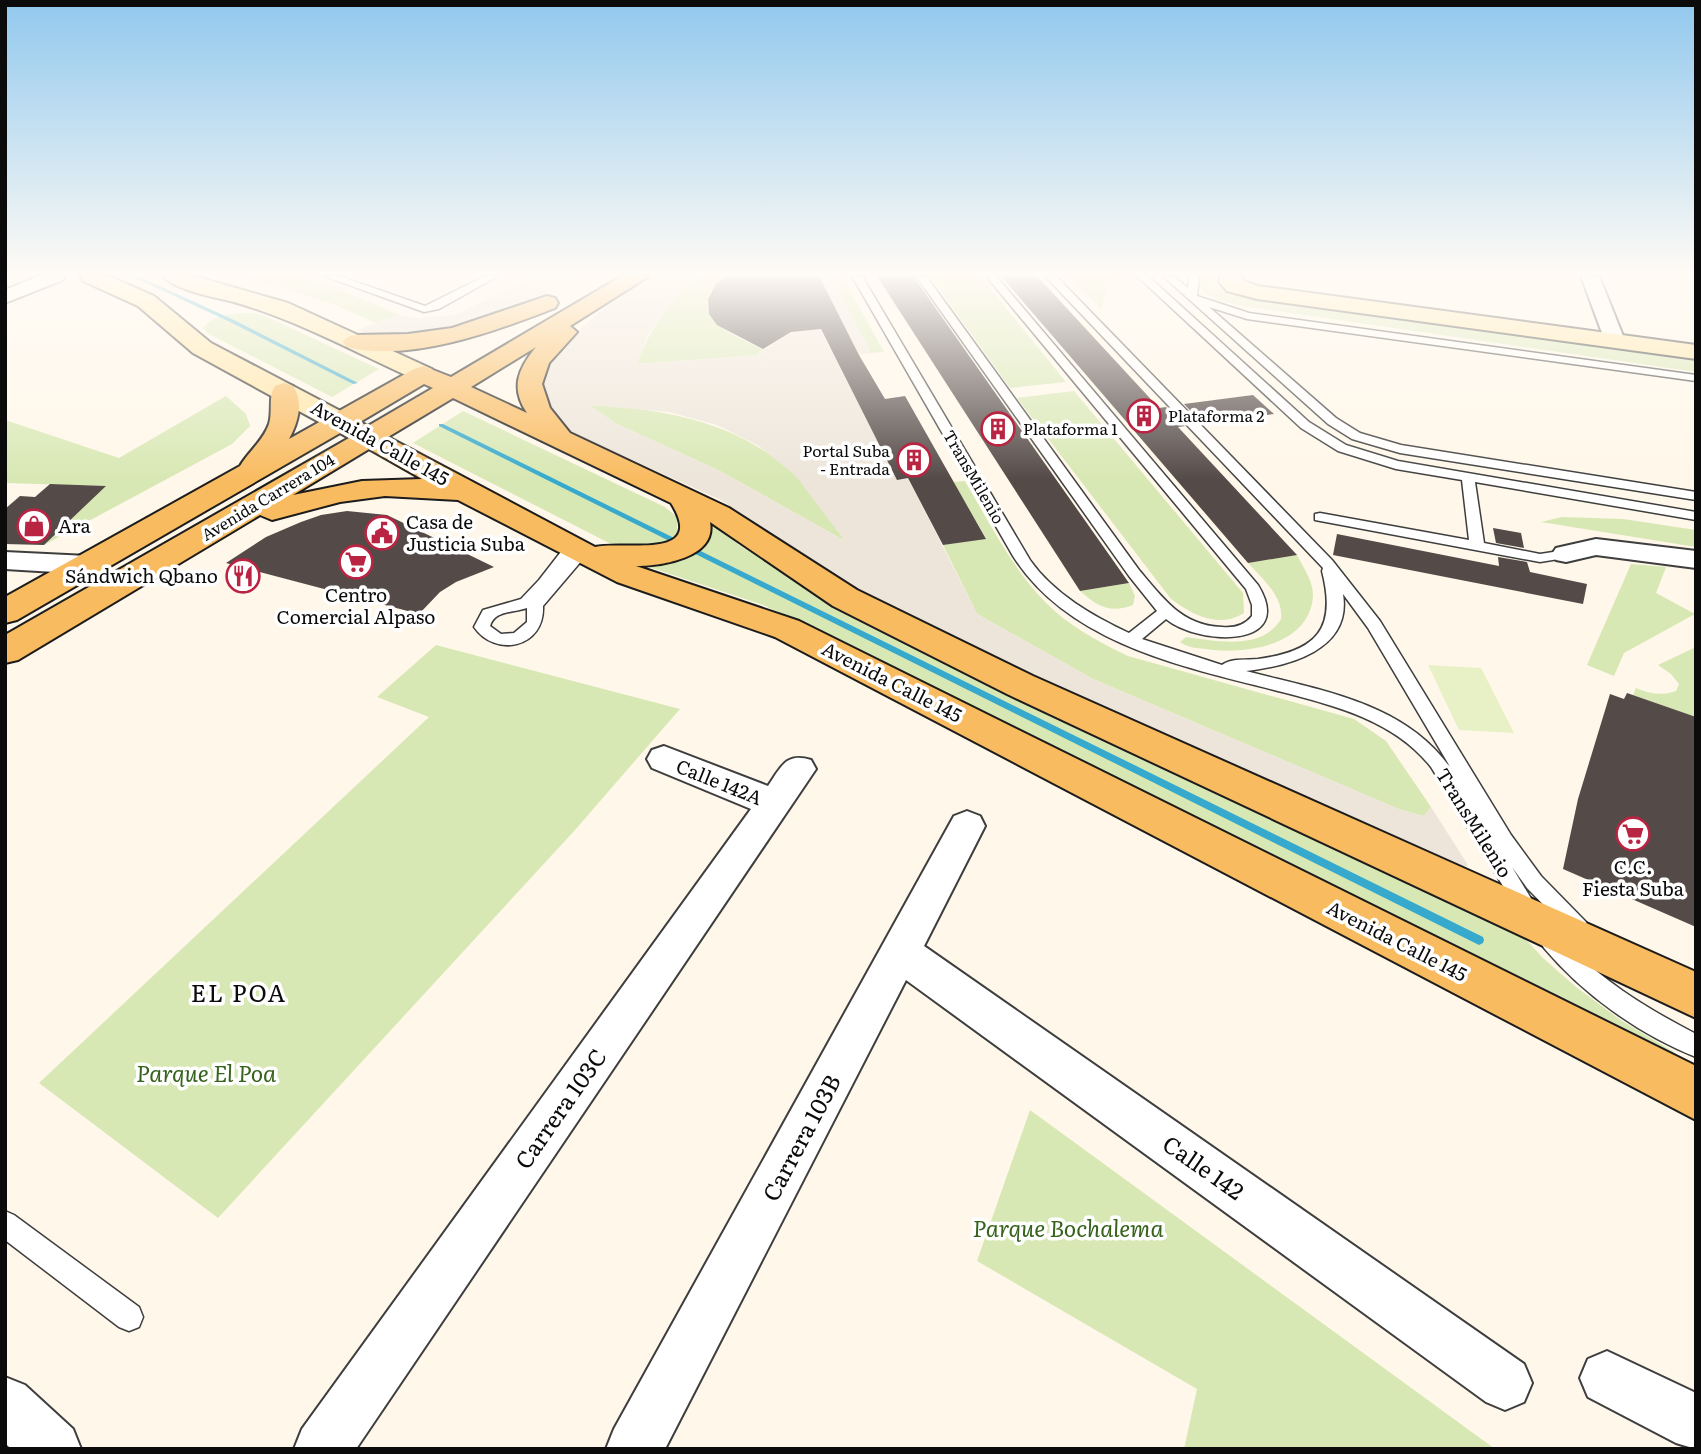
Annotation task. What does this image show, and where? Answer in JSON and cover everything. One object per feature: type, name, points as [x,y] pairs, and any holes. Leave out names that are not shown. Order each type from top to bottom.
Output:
[{"type":"main road","name":"Avenida Calle 145","points":[[213,344],[215,355],[577,549],[636,577],[754,615],[787,629],[1696,1094]]},
{"type":"main road","points":[[359,344],[562,442],[680,494],[718,514],[845,598],[888,621],[1167,755],[1696,996]]},
{"type":"main road","name":"Avenida Carrera 104","points":[[5,612],[476,344]]},
{"type":"main road","name":"Avenida Carrera 104","points":[[5,651],[211,532],[524,344]]},
{"type":"main road","points":[[551,344],[531,371],[531,400],[562,442]]},
{"type":"main road","points":[[1636,344],[1696,352]]},
{"type":"main road","points":[[245,476],[267,452],[280,430],[286,406],[284,391]]},
{"type":"main road","points":[[211,532],[306,500],[376,486],[430,488],[482,499]]},
{"type":"main road","points":[[577,549],[639,558],[666,554],[684,546],[696,532],[694,515],[680,494]]},
{"type":"street","points":[[1566,554],[1596,547],[1696,560]]},
{"type":"street","points":[[5,560],[88,565]]},
{"type":"street","name":"Calle 142A","points":[[664,759],[787,786]]},
{"type":"street","name":"Carrera 103C","points":[[322,1449],[787,786]]},
{"type":"street","name":"Carrera 103B","points":[[634,1449],[967,826]]},
{"type":"street","name":"Calle 142","points":[[901,953],[1505,1383]]},
{"type":"street","points":[[1607,1378],[1696,1423]]},
{"type":"street","points":[[5,1405],[52,1449]]},
{"type":"lane","name":"TransMilenio","points":[[897,344],[1032,573],[1073,610],[1103,628],[1131,640],[1211,668],[1345,704],[1375,715],[1415,739],[1438,764],[1536,921],[1554,944],[1591,982],[1646,1019],[1696,1046]]},
{"type":"lane","points":[[970,344],[1134,573],[1166,611],[1183,623],[1219,633],[1248,628],[1258,621],[1263,612],[1261,600],[1254,587],[1048,344]]},
{"type":"lane","name":"TransMilenio","points":[[1117,344],[1327,563],[1374,625],[1519,861],[1560,909],[1613,958],[1696,1011]]},
{"type":"lane","points":[[1216,344],[1305,425],[1326,439],[1376,460],[1696,516]]},
{"type":"lane","points":[[1244,344],[1343,430],[1370,442],[1696,496]]},
{"type":"lane","points":[[1440,344],[1696,379]]},
{"type":"lane","points":[[1468,478],[1477,547]]},
{"type":"lane","points":[[1321,517],[1540,558],[1566,554]]},
{"type":"lane","points":[[577,549],[535,605],[536,618],[531,629],[505,640],[485,634],[482,627],[488,614],[503,606],[525,603],[577,549]]},
{"type":"lane","name":"TransMilenio","points":[[1211,668],[1280,662],[1309,648],[1324,635],[1336,607],[1327,563]]},
{"type":"lane","points":[[1131,640],[1166,611]]},
{"type":"lane","points":[[5,1224],[130,1317]]},
{"type":"green space","points":[[228,344],[325,344],[379,369],[332,397]]},
{"type":"green space","points":[[646,344],[752,344],[763,349],[757,355],[637,364]]},
{"type":"green space","points":[[866,344],[879,344],[884,352],[871,353]]},
{"type":"green space","points":[[978,344],[1035,344],[1066,382],[1010,388]]},
{"type":"green space","points":[[1502,344],[1576,344],[1696,361],[1696,372]]},
{"type":"green space","points":[[1074,391],[1243,593],[1244,613],[1234,618],[1215,620],[1197,615],[1171,599],[1017,398]]},
{"type":"green space","points":[[226,396],[246,414],[250,426],[232,444],[44,545],[105,486],[5,483],[5,420],[119,458]]},
{"type":"green space","points":[[589,405],[672,415],[698,421],[748,441],[772,456],[801,481],[847,542],[720,471],[615,423]]},
{"type":"green space","points":[[463,411],[665,507],[677,517],[677,535],[653,546],[628,547],[611,544],[413,443]]},
{"type":"green space","points":[[965,481],[1022,574],[1050,607],[1074,626],[1128,656],[1354,719],[1386,741],[1431,807],[1424,816],[1401,810],[1093,679],[977,614],[943,545],[986,538],[953,482]]},
{"type":"green space","points":[[1562,517],[1623,519],[1696,530],[1696,547],[1541,522]]},
{"type":"green space","points":[[712,521],[739,545],[842,609],[1347,856],[1517,930],[1576,987],[1622,1021],[1674,1052],[1675,1066],[867,655],[763,605],[649,567],[680,558],[696,548]]},
{"type":"green space","points":[[1297,555],[1310,579],[1313,595],[1309,612],[1301,626],[1288,636],[1256,648],[1238,650],[1196,648],[1180,642],[1186,637],[1238,642],[1262,636],[1273,629],[1281,619],[1279,603],[1271,588],[1248,563]]},
{"type":"green space","points":[[1631,564],[1666,567],[1656,593],[1695,614],[1624,653],[1614,676],[1587,665]]},
{"type":"green space","points":[[1129,583],[1135,596],[1133,605],[1125,608],[1104,607],[1080,591]]},
{"type":"green space","name":"Parque El Poa","points":[[436,645],[680,709],[575,830],[218,1218],[39,1083],[429,717],[377,697]]},
{"type":"green space","points":[[1696,647],[1696,717],[1633,695],[1636,688],[1656,694],[1676,691],[1679,684],[1658,665]]},
{"type":"green space","points":[[1428,665],[1481,668],[1514,733],[1459,730]]},
{"type":"green space","name":"Parque Bochalema","points":[[1030,1110],[1495,1449],[1184,1449],[1197,1389],[977,1261]]},
{"type":"shaded area","points":[[563,344],[644,344],[637,364],[757,355],[773,344],[827,344],[830,349],[866,344],[871,353],[845,356],[897,479],[908,478],[977,614],[1093,679],[1401,810],[1424,816],[1431,807],[1468,865],[1464,869],[1452,870],[856,591],[721,500],[578,436],[559,424],[538,394],[543,361]],"holes":[[[590,405],[669,412],[717,425],[759,446],[795,475],[845,541],[720,471],[615,423]]]},
{"type":"building","name":"Portal Suba - Entrada","points":[[753,344],[771,344],[763,349]]},
{"type":"building","name":"Portal Suba - Entrada","points":[[828,344],[853,344],[885,399],[905,396],[986,539],[943,545],[908,478],[897,480]]},
{"type":"building","name":"Plataforma 1","points":[[921,344],[961,344],[1129,583],[1080,591]]},
{"type":"building","name":"Plataforma 2","points":[[1059,344],[1100,344],[1159,408],[1166,407],[1185,426],[1178,427],[1297,555],[1248,563]]},
{"type":"building","points":[[1253,395],[1274,414],[1203,424],[1184,404]]},
{"type":"building","name":"Ara","points":[[50,484],[106,486],[44,545],[5,544],[5,509],[20,496],[35,497]]},
{"type":"building","name":"Centro Comercial Alpaso","points":[[347,511],[387,515],[494,567],[456,582],[440,592],[419,614],[226,563],[266,537],[321,515]]},
{"type":"building","points":[[1493,528],[1521,533],[1524,548],[1496,543]]},
{"type":"building","points":[[1337,534],[1499,566],[1498,557],[1527,562],[1530,572],[1587,584],[1583,604],[1333,555]]},
{"type":"building","name":"C.C. Fiesta Suba","points":[[1627,693],[1696,717],[1696,927],[1563,869],[1578,799],[1610,694],[1624,699]]},
{"type":"waterway","points":[[277,344],[355,383]]},
{"type":"waterway","points":[[441,425],[1479,940]]},
{"type":"place","name":"Plataforma 2","points":[[1144,416]]},
{"type":"place","name":"Plataforma 1","points":[[998,429]]},
{"type":"place","name":"Portal Suba - Entrada","points":[[914,460]]},
{"type":"place","name":"Ara","points":[[34,526]]},
{"type":"place","name":"Casa de Justicia Suba","points":[[382,533]]},
{"type":"place","name":"Centro Comercial Alpaso","points":[[356,562]]},
{"type":"place","name":"Sándwich Qbano","points":[[243,576]]},
{"type":"place","name":"C.C. Fiesta Suba","points":[[1633,834]]},
{"type":"district","name":"EL POA","points":[[239,994]]}]
